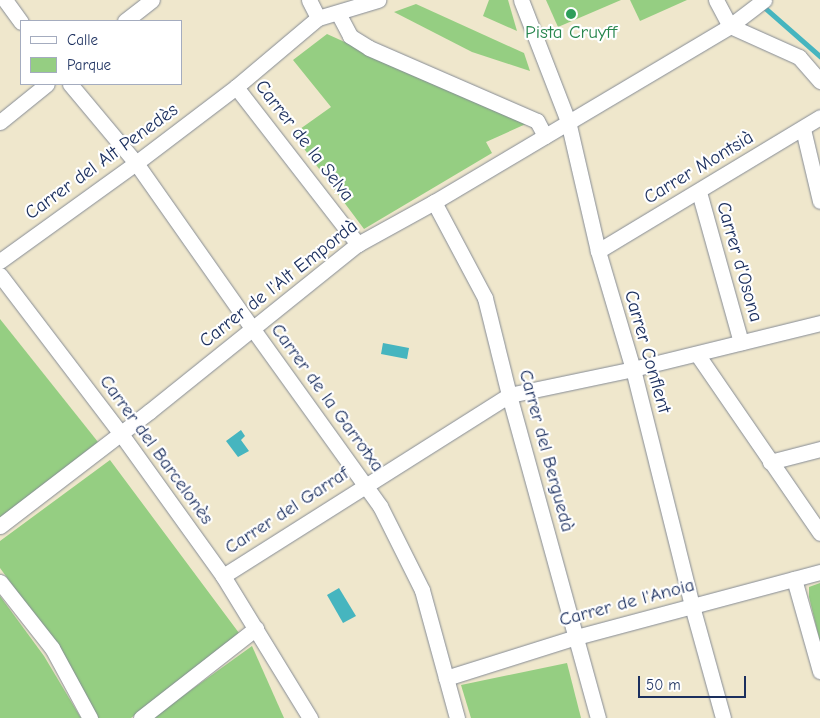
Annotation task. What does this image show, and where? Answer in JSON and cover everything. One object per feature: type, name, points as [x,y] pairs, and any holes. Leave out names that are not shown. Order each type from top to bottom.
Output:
[{"type":"street","points":[[5,0],[20,21]]},
{"type":"street","points":[[126,20],[152,0]]},
{"type":"street","points":[[309,0],[318,18]]},
{"type":"street","name":"Carrer del Alt Penedès","points":[[0,261],[136,163],[236,87],[318,18],[378,0]]},
{"type":"street","name":"Carrer Conflent","points":[[521,0],[568,121],[598,251],[633,369],[692,606],[723,718]]},
{"type":"street","points":[[716,0],[730,26],[799,57],[820,81]]},
{"type":"street","name":"Carrer de l'Alt Empordà","points":[[0,526],[120,434],[358,244],[434,202],[730,26],[764,0]]},
{"type":"street","points":[[338,13],[350,36],[370,48],[536,121],[545,136]]},
{"type":"street","points":[[0,122],[46,85]]},
{"type":"street","name":"Carrer de la Garrotxa","points":[[71,85],[136,163],[380,506],[422,590],[457,718]]},
{"type":"street","name":"Carrer de la Selva","points":[[236,87],[358,244]]},
{"type":"street","name":"Carrer Montsià","points":[[598,251],[699,192],[820,117]]},
{"type":"street","points":[[803,129],[820,201]]},
{"type":"street","name":"Carrer d'Osona","points":[[699,192],[741,342]]},
{"type":"street","name":"Carrer del Berguedà","points":[[434,202],[485,298],[509,395],[598,718]]},
{"type":"street","name":"Carrer del Barcelonès","points":[[0,275],[120,434],[223,576],[310,718]]},
{"type":"street","name":"Carrer del Garraf","points":[[223,576],[509,395],[633,369],[820,323]]},
{"type":"street","points":[[697,354],[820,533]]},
{"type":"street","points":[[770,462],[820,449]]},
{"type":"street","name":"Carrer de l'Anoia","points":[[446,678],[576,637],[820,572]]},
{"type":"street","points":[[794,579],[820,671]]},
{"type":"street","points":[[0,582],[52,648],[90,718]]},
{"type":"street","points":[[141,718],[256,628]]},
{"type":"street","name":"Carrer del Barcelonès","points":[[288,681],[297,718]]},
{"type":"green space","points":[[489,0],[508,0],[517,31],[483,16]]},
{"type":"green space","name":"Pista Cruyff","points":[[546,0],[621,0],[558,27]]},
{"type":"green space","points":[[630,0],[687,0],[640,21]]},
{"type":"green space","points":[[416,4],[524,53],[530,71],[472,52],[394,12]]},
{"type":"green space","points":[[327,34],[528,123],[486,142],[492,153],[364,229],[293,134],[331,107],[293,60]]},
{"type":"green space","points":[[0,319],[98,442],[0,518]]},
{"type":"green space","points":[[110,460],[239,633],[131,718],[97,718],[53,641],[0,568],[0,541]]},
{"type":"green space","points":[[820,583],[820,642],[809,597],[809,587]]},
{"type":"green space","points":[[0,596],[44,656],[81,718],[0,718]]},
{"type":"green space","points":[[252,646],[284,718],[152,718]]},
{"type":"green space","points":[[567,663],[581,718],[471,718],[461,685]]},
{"type":"water","points":[[383,343],[409,348],[407,359],[381,354]]},
{"type":"water","points":[[241,430],[245,436],[241,440],[249,451],[238,457],[226,441]]},
{"type":"water","points":[[339,588],[356,616],[343,623],[327,595]]},
{"type":"waterway","points":[[763,6],[820,56]]},
{"type":"place","name":"Pista Cruyff","points":[[571,14]]}]
